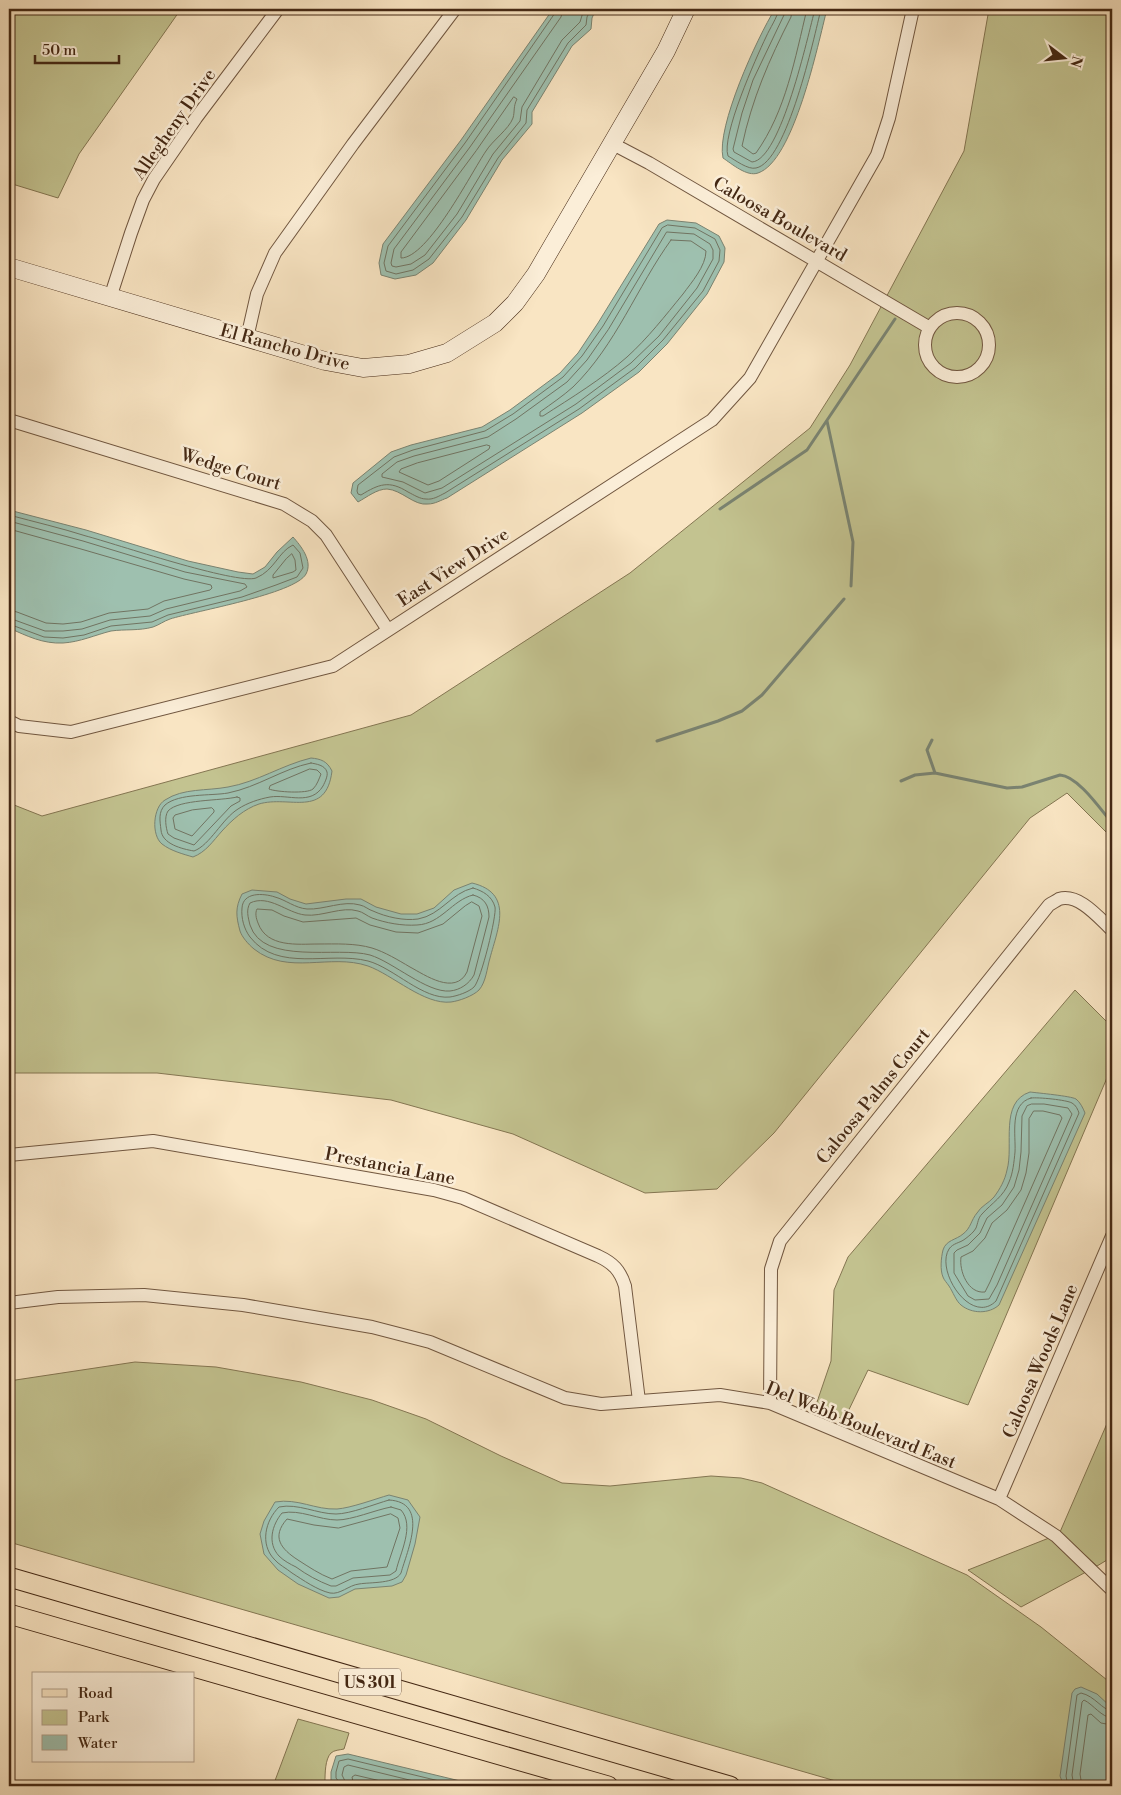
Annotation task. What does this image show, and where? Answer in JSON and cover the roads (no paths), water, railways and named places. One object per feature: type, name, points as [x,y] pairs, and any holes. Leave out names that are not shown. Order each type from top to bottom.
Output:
[{"type":"main road","name":"US 301","points":[[9,1577],[730,1786]]},
{"type":"main road","name":"US 301","points":[[9,1614],[608,1786]]},
{"type":"street","name":"Allegheny Drive","points":[[110,298],[143,200],[154,179],[196,118],[278,9]]},
{"type":"street","points":[[247,338],[257,294],[274,253],[455,9]]},
{"type":"street","name":"El Rancho Drive","points":[[9,267],[325,361],[363,368],[409,364],[446,353],[495,323],[514,303],[536,274],[666,51],[686,9]]},
{"type":"street","name":"East View Drive","points":[[9,721],[19,726],[71,732],[334,666],[712,420],[750,378],[878,155],[890,118],[913,9]]},
{"type":"street","name":"Caloosa Boulevard","points":[[611,143],[930,328]]},
{"type":"street","points":[[964,313],[973,317],[981,323],[989,341],[985,361],[974,371],[960,377],[940,372],[928,357],[926,337],[930,328],[945,315],[964,313]]},
{"type":"street","name":"Wedge Court","points":[[9,420],[284,504],[312,521],[326,535],[388,630]]},
{"type":"street","name":"Caloosa Palms Court","points":[[770,1403],[770,1269],[780,1240],[1049,905],[1061,899],[1075,899],[1093,912],[1112,930]]},
{"type":"street","name":"Prestancia Lane","points":[[9,1155],[153,1141],[434,1190],[463,1198],[615,1265],[620,1271],[625,1286],[639,1401]]},
{"type":"street","name":"Caloosa Woods Lane","points":[[999,1499],[1112,1236]]},
{"type":"street","name":"Del Webb Boulevard East","points":[[9,1303],[58,1297],[144,1295],[243,1305],[372,1327],[430,1342],[565,1398],[601,1404],[720,1395],[770,1403],[999,1499],[1056,1536],[1112,1590]]},
{"type":"water","points":[[553,9],[596,9],[592,18],[591,29],[572,46],[532,112],[532,124],[502,160],[466,220],[433,263],[416,275],[395,279],[381,275],[379,263],[383,244],[461,140]]},
{"type":"water","points":[[775,9],[827,9],[811,73],[793,125],[783,147],[771,164],[754,174],[740,169],[723,158],[722,144],[740,83],[758,40]]},
{"type":"water","points":[[667,220],[696,223],[719,236],[725,248],[724,262],[707,294],[667,344],[639,372],[582,413],[447,498],[423,504],[398,492],[383,489],[358,502],[351,493],[353,483],[391,452],[482,427],[510,410],[560,373],[578,353],[598,323],[659,224]]},
{"type":"water","points":[[9,510],[86,530],[188,561],[253,574],[265,567],[293,537],[305,554],[308,569],[306,574],[298,581],[284,588],[243,601],[170,619],[153,627],[111,631],[69,642],[49,642],[35,639],[9,628]]},
{"type":"water","points":[[311,758],[323,761],[332,771],[328,786],[322,795],[314,800],[304,802],[271,802],[254,806],[234,819],[206,849],[193,857],[169,849],[158,840],[155,828],[156,815],[161,804],[172,796],[179,793],[239,785]]},
{"type":"water","points":[[472,883],[485,888],[494,895],[500,913],[499,924],[486,975],[481,987],[470,996],[451,1002],[430,999],[368,966],[339,962],[295,963],[267,957],[254,949],[242,936],[238,921],[237,908],[242,894],[252,890],[277,892],[306,904],[361,899],[376,907],[401,914],[417,914],[434,908],[454,890]]},
{"type":"water","points":[[1030,1092],[1076,1099],[1085,1113],[999,1305],[990,1310],[980,1312],[970,1310],[959,1303],[943,1278],[941,1260],[943,1250],[949,1242],[966,1232],[973,1218],[994,1197],[1004,1181],[1009,1160],[1011,1115],[1014,1105],[1020,1097]]},
{"type":"water","points":[[389,1495],[408,1500],[420,1517],[415,1544],[406,1575],[402,1582],[392,1586],[355,1589],[339,1597],[329,1598],[298,1584],[278,1570],[264,1554],[260,1534],[264,1521],[275,1502],[283,1501],[337,1509]]},
{"type":"water","points":[[1081,1687],[1097,1694],[1112,1708],[1112,1786],[1068,1786],[1063,1784],[1060,1776],[1072,1693],[1075,1689]]},
{"type":"water","points":[[348,1754],[481,1786],[337,1786],[331,1781],[331,1772],[336,1756]]},
{"type":"waterway","points":[[720,509],[807,450],[895,319]]},
{"type":"waterway","points":[[827,421],[853,542],[851,586]]},
{"type":"waterway","points":[[657,741],[742,711],[762,695],[844,599]]},
{"type":"waterway","points":[[932,740],[927,750],[935,773]]},
{"type":"waterway","points":[[901,781],[915,775],[935,773],[1007,788],[1022,787],[1060,775],[1067,777],[1081,787],[1112,823]]}]
